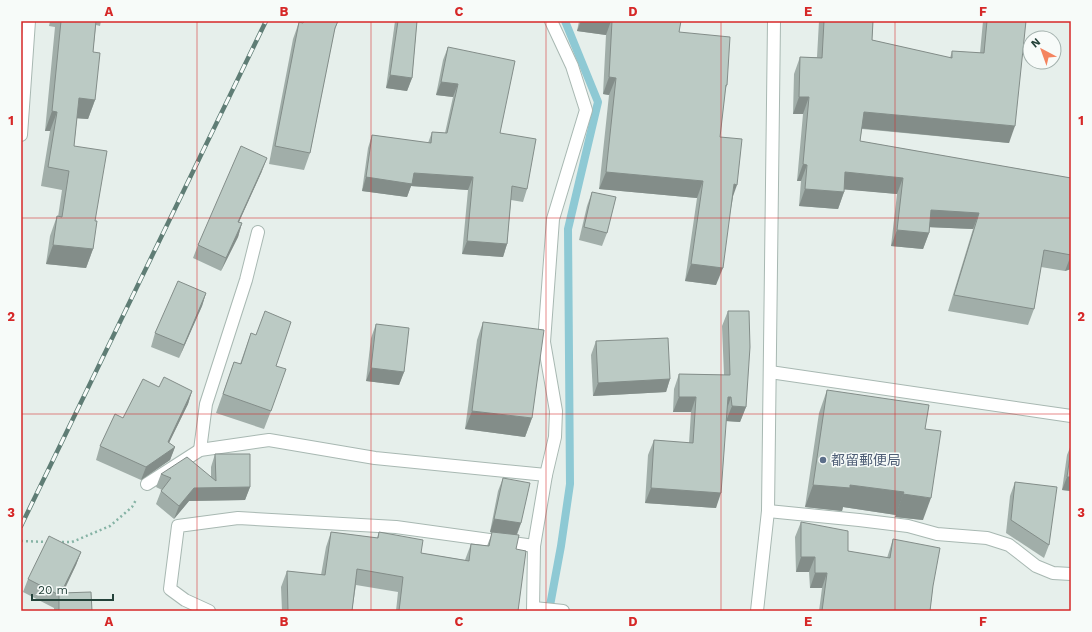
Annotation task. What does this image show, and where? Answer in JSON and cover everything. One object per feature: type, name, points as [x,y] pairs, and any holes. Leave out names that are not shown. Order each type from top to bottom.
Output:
[{"type":"street","points":[[21,135],[29,21]]},
{"type":"street","points":[[552,21],[572,66],[586,110],[553,220],[544,342],[556,411],[555,437],[546,475],[534,546],[533,610],[563,611]]},
{"type":"street","points":[[756,611],[768,511],[774,21]]},
{"type":"street","points":[[200,450],[206,404],[246,280],[258,232]]},
{"type":"street","points":[[770,372],[1071,416]]},
{"type":"street","points":[[147,484],[200,450],[269,440],[375,458],[546,475]]},
{"type":"street","points":[[768,511],[860,520],[908,526],[936,534],[987,538],[1010,545],[1036,566],[1053,572],[1071,574]]},
{"type":"street","points":[[209,611],[185,600],[170,589],[178,526],[238,518],[396,527],[534,546]]},
{"type":"path","points":[[21,541],[72,542],[110,526],[132,507],[147,484]]},
{"type":"building","points":[[61,21],[96,21],[93,52],[100,53],[95,100],[79,98],[74,146],[107,151],[95,221],[97,221],[93,249],[53,245],[57,216],[62,217],[69,171],[48,167],[57,112],[52,111]]},
{"type":"building","points":[[304,21],[338,21],[335,28],[310,153],[275,146],[299,22],[303,23]]},
{"type":"building","points":[[398,21],[417,21],[412,78],[390,75]]},
{"type":"building","points":[[612,21],[681,21],[679,32],[730,37],[727,85],[720,137],[742,139],[737,185],[734,184],[723,268],[691,264],[703,181],[606,172],[616,78],[609,77]]},
{"type":"building","points":[[824,21],[873,21],[872,40],[952,58],[952,51],[984,53],[987,21],[1026,21],[1025,30],[1022,30],[1022,59],[1015,126],[864,112],[860,141],[1071,178],[1071,255],[1044,250],[1034,309],[954,295],[979,213],[931,210],[929,233],[897,230],[903,178],[845,172],[844,192],[805,189],[807,165],[803,164],[809,97],[799,97],[800,57],[822,58]]},
{"type":"building","points":[[448,47],[515,61],[500,133],[536,139],[527,189],[512,186],[507,244],[467,241],[473,177],[414,173],[412,184],[366,177],[372,135],[431,143],[432,132],[447,133],[458,84],[441,82]]},
{"type":"building","points":[[241,146],[267,158],[238,222],[242,223],[226,258],[198,245]]},
{"type":"building","points":[[592,192],[616,197],[607,233],[584,227]]},
{"type":"building","points":[[178,281],[206,293],[184,345],[155,333]]},
{"type":"building","points":[[265,311],[291,322],[276,366],[286,369],[271,411],[223,394],[234,362],[241,364],[251,333],[256,335]]},
{"type":"building","points":[[728,311],[749,311],[750,347],[746,407],[732,406],[731,397],[728,397],[721,493],[651,488],[654,440],[693,443],[696,397],[679,397],[679,374],[730,375]]},
{"type":"building","points":[[483,322],[544,330],[532,418],[472,411]]},
{"type":"building","points":[[376,324],[409,328],[404,372],[371,368]]},
{"type":"building","points":[[668,338],[670,379],[598,383],[596,341]]},
{"type":"building","points":[[164,377],[192,391],[168,442],[175,447],[146,467],[100,446],[115,414],[123,418],[143,379],[159,387]]},
{"type":"building","points":[[827,390],[929,405],[925,429],[941,431],[931,498],[903,494],[904,492],[850,485],[850,488],[813,485]]},
{"type":"building","points":[[1071,449],[1071,477],[1067,477]]},
{"type":"building","points":[[215,454],[250,454],[250,487],[194,488],[179,506],[161,491],[171,478],[161,474],[187,457],[216,481]]},
{"type":"building","points":[[503,478],[530,483],[521,523],[494,519]]},
{"type":"building","points":[[1015,482],[1057,487],[1049,545],[1011,520]]},
{"type":"building","points":[[801,522],[848,531],[848,551],[890,558],[893,539],[940,548],[930,611],[822,611],[827,573],[815,573],[815,557],[801,557]]},
{"type":"building","points":[[331,532],[378,538],[379,532],[423,540],[421,553],[469,561],[471,544],[489,546],[492,532],[519,535],[516,549],[526,551],[518,611],[399,611],[403,577],[357,569],[352,611],[288,611],[287,571],[325,575]]},
{"type":"building","points":[[49,536],[81,552],[61,593],[91,592],[92,611],[59,611],[59,595],[28,579]]},
{"type":"waterway","points":[[549,611],[561,546],[570,484],[568,229],[598,102],[565,21]]},
{"type":"railway","points":[[21,526],[266,21]]},
{"type":"place","name":"都留郵便局","points":[[823,460]]}]
